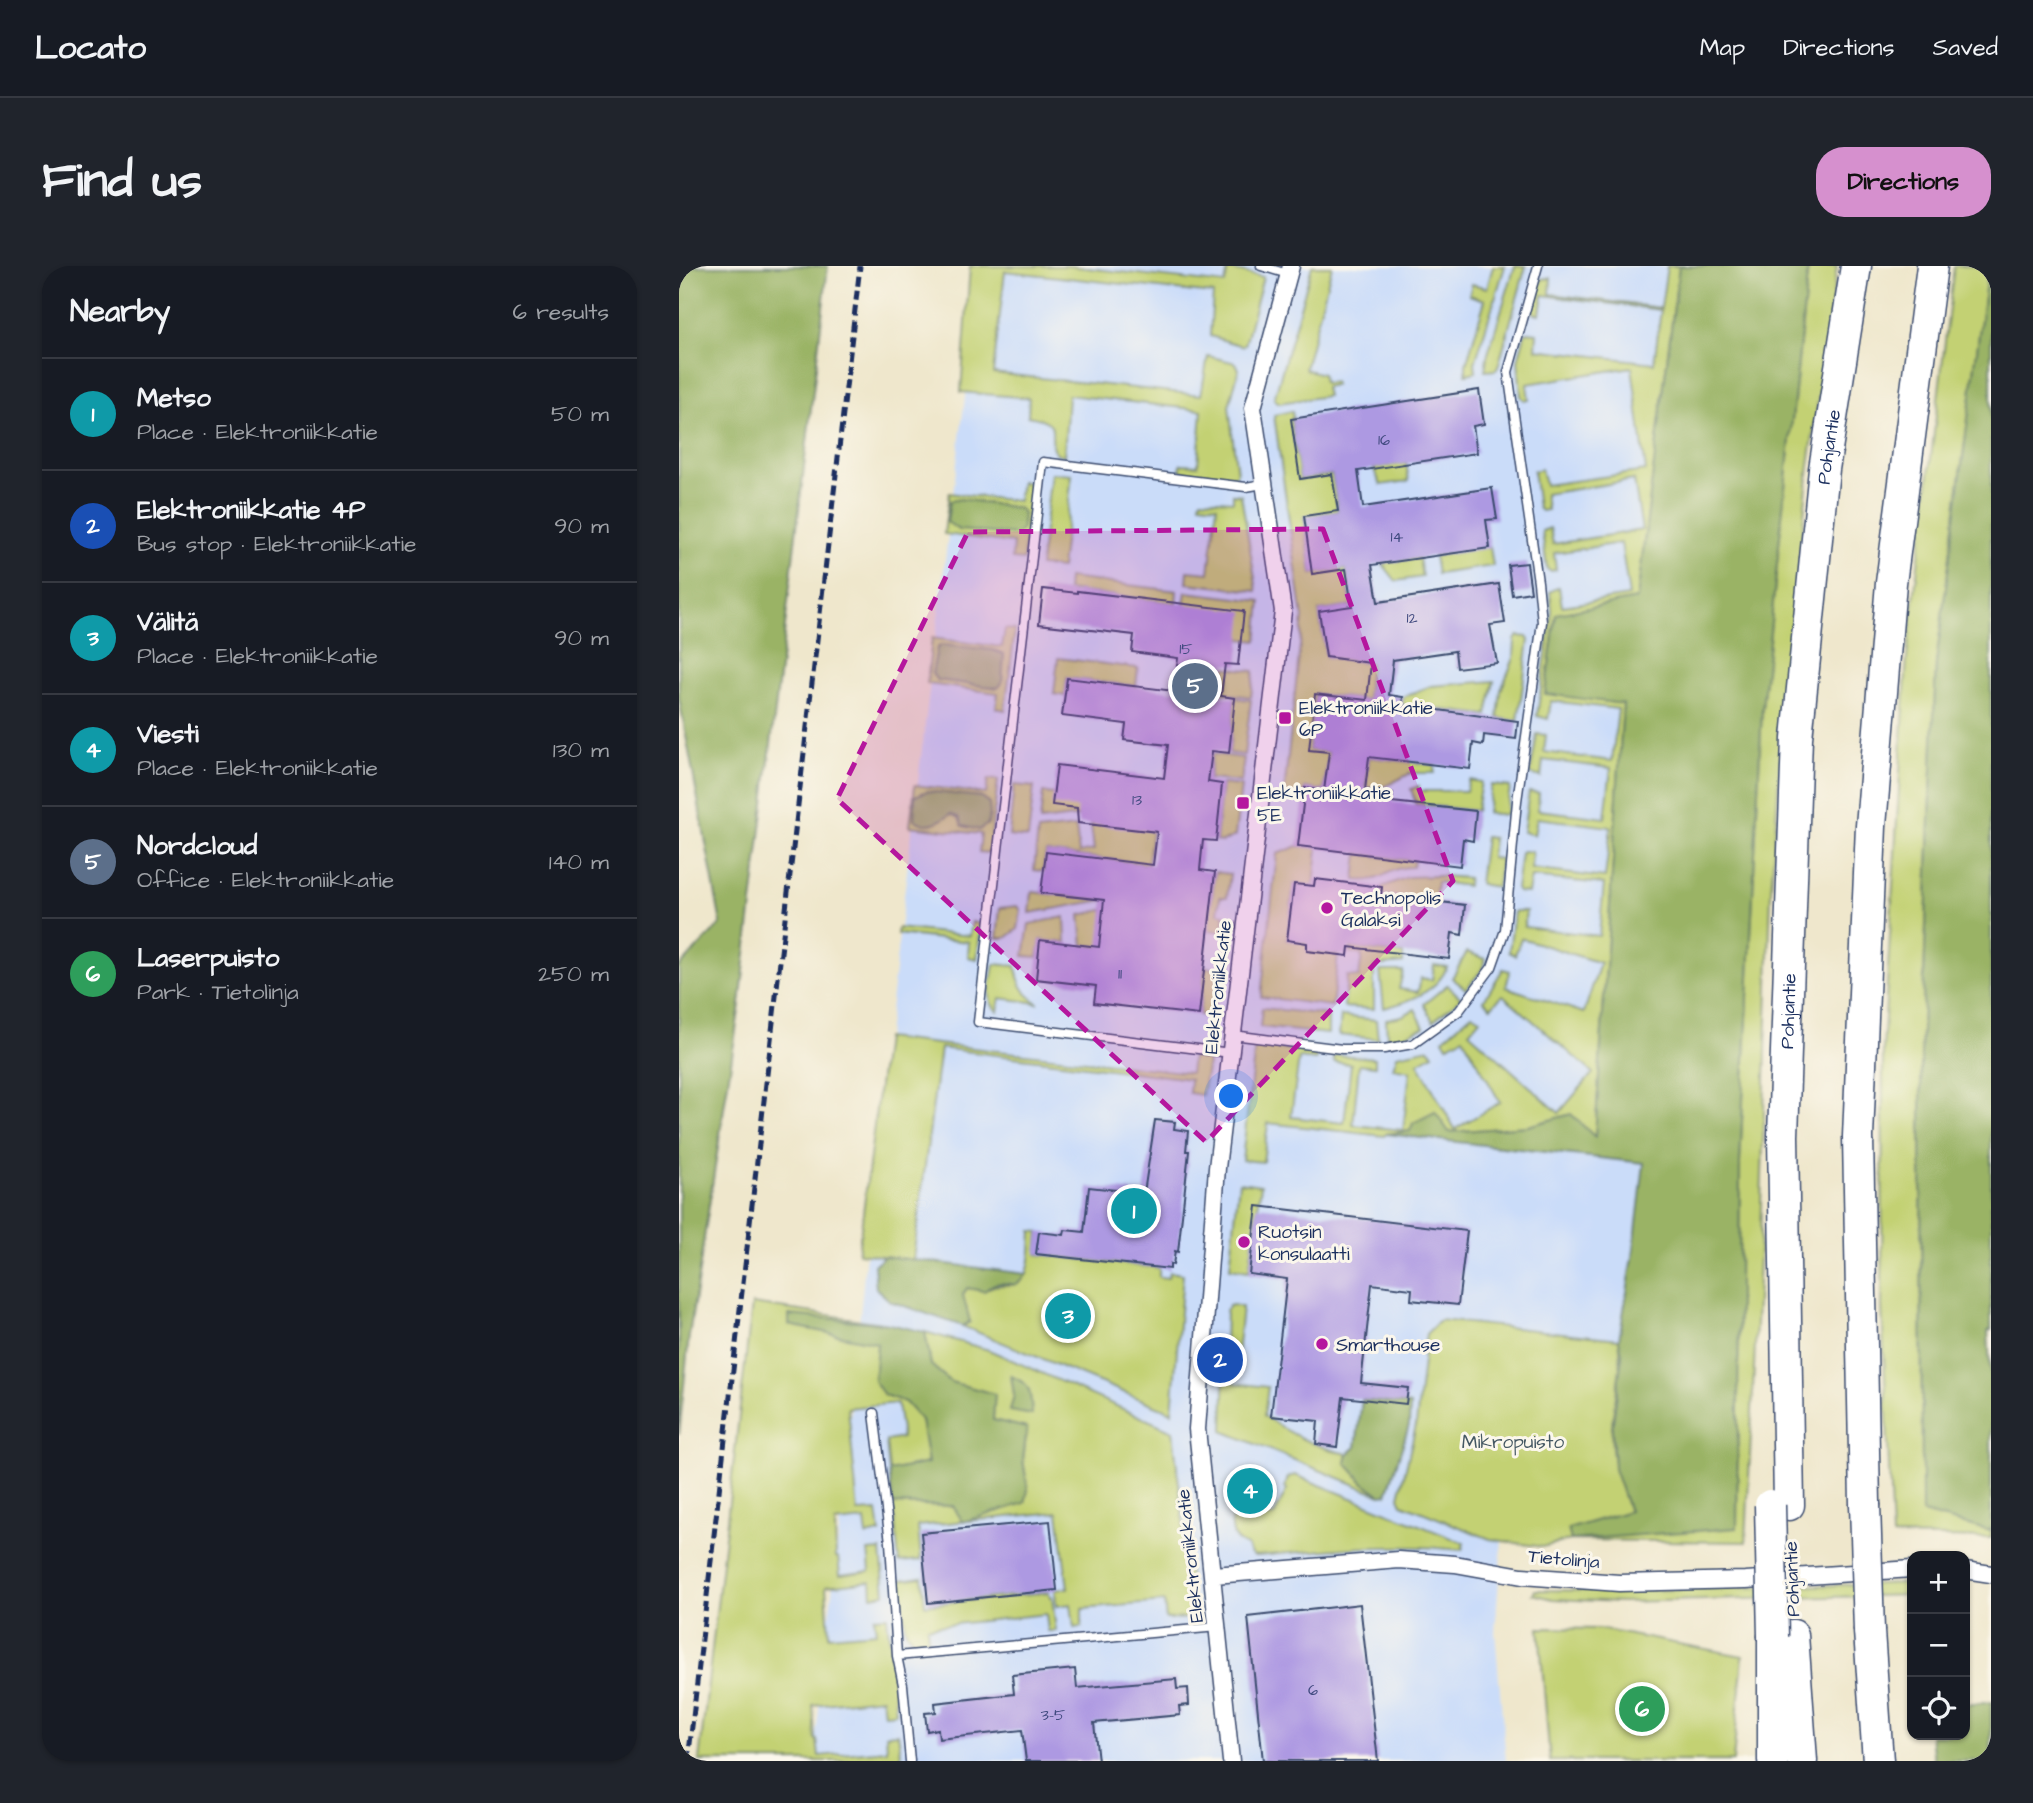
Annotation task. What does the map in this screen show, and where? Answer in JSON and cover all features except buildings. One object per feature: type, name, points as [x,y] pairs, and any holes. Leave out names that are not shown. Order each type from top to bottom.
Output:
[{"type":"highway","name":"Pohjantie","points":[[1802,1761],[1783,1636],[1780,1505],[1783,1136],[1797,738],[1824,469],[1856,266]]},
{"type":"highway","points":[[1878,1761],[1869,1631],[1858,1137],[1871,826],[1891,583],[1932,266]]},
{"type":"highway","points":[[1773,1761],[1783,1636]]},
{"type":"street","name":"Elektroniikkatie","points":[[1231,1761],[1214,1575],[1196,1429],[1211,1238],[1232,1035],[1283,611],[1253,408],[1289,270]]},
{"type":"street","name":"Tietolinja","points":[[1214,1575],[1399,1560],[1455,1564],[1522,1576],[1619,1583],[1746,1580],[1907,1569]]},
{"type":"street","points":[[1970,1571],[1991,1574]]},
{"type":"lane","points":[[1261,266],[1289,270]]},
{"type":"lane","points":[[1232,1035],[1342,1049],[1384,1049],[1413,1044],[1459,1011],[1492,967],[1505,930],[1517,801],[1542,622],[1508,372],[1538,266]]},
{"type":"lane","points":[[1231,1053],[978,1022],[1043,462],[1246,487],[1263,484]]},
{"type":"lane","points":[[874,1413],[890,1542],[897,1656],[903,1685],[910,1761]]},
{"type":"lane","points":[[897,1656],[1218,1627]]},
{"type":"highlighted area","points":[[1323,529],[1453,881],[1206,1142],[837,799],[968,532]]},
{"type":"shaded area","points":[[981,266],[1679,266],[1623,704],[1595,1138],[1528,1126],[1411,1131],[1390,1135],[1644,1163],[1633,1257],[1619,1339],[1516,1355],[1495,1632],[1506,1761],[813,1761],[840,1522],[888,1027]]},
{"type":"green space","points":[[679,266],[828,266],[740,1004],[689,1336],[679,1435],[679,967],[721,924],[679,698]]},
{"type":"green space","points":[[970,266],[1069,266],[1225,284],[1228,269],[1263,277],[1243,346],[1210,336],[1213,294],[1005,271],[993,373],[1201,395],[1208,356],[1236,363],[1239,369],[1229,406],[1237,474],[1235,476],[1180,471],[1181,464],[1198,465],[1202,410],[1068,395],[1064,456],[1056,453],[1051,425],[1028,416],[1029,398],[961,392]]},
{"type":"green space","points":[[1312,266],[1332,266],[1305,369],[1322,374],[1324,383],[1334,382],[1335,385],[1325,387],[1327,396],[1279,403],[1274,399]]},
{"type":"green space","points":[[1493,266],[1505,266],[1475,363],[1476,372],[1466,374],[1466,365],[1485,300],[1469,295],[1472,284],[1487,288]]},
{"type":"green space","points":[[1515,266],[1526,266],[1498,367],[1496,370],[1485,371],[1487,357]]},
{"type":"green space","points":[[1667,266],[1679,266],[1637,599],[1556,614],[1545,693],[1623,704],[1595,1138],[1571,1114],[1528,1126],[1449,1132],[1435,1112],[1411,1131],[1384,1136],[1268,1123],[1263,1162],[1242,1160],[1255,1046],[1316,1053],[1316,1060],[1299,1058],[1291,1117],[1344,1123],[1351,1064],[1334,1062],[1334,1057],[1375,1058],[1375,1066],[1359,1064],[1353,1125],[1403,1130],[1410,1071],[1393,1068],[1397,1055],[1429,1048],[1433,1054],[1418,1063],[1455,1129],[1500,1102],[1463,1037],[1447,1046],[1443,1039],[1472,1014],[1480,1019],[1469,1032],[1559,1113],[1593,1073],[1503,995],[1491,1007],[1484,1000],[1503,969],[1510,971],[1506,987],[1584,1013],[1600,963],[1521,938],[1515,955],[1509,952],[1516,911],[1526,911],[1524,927],[1599,936],[1604,884],[1531,877],[1528,893],[1518,892],[1516,889],[1523,851],[1532,852],[1531,869],[1605,878],[1611,827],[1537,818],[1534,835],[1523,832],[1529,792],[1539,793],[1538,810],[1605,818],[1611,768],[1543,760],[1541,777],[1530,774],[1537,734],[1546,735],[1544,752],[1612,761],[1618,709],[1551,701],[1548,719],[1537,716],[1552,611],[1550,592],[1559,587],[1562,606],[1629,596],[1621,543],[1554,553],[1556,570],[1550,571],[1547,569],[1542,531],[1550,528],[1553,544],[1642,530],[1634,480],[1545,494],[1547,510],[1541,511],[1538,508],[1533,471],[1541,469],[1545,485],[1646,471],[1632,367],[1527,384],[1529,400],[1525,400],[1521,397],[1518,360],[1527,332],[1537,333],[1536,349],[1654,363],[1661,310],[1543,295],[1540,314],[1535,314],[1532,310],[1542,279],[1551,278],[1550,294],[1661,308]]},
{"type":"green space","points":[[1679,266],[1808,266],[1762,709],[1740,1163],[1737,1528],[1571,1540],[1568,1529],[1629,1511],[1614,1469],[1612,1429],[1622,1355],[1619,1339],[1633,1257],[1644,1163],[1386,1134],[1410,1131],[1413,1123],[1435,1112],[1449,1132],[1528,1126],[1571,1114],[1595,1137],[1623,704],[1545,694],[1556,614],[1637,599]]},
{"type":"green space","name":"Mikropuisto","points":[[1808,266],[1837,266],[1809,465],[1782,734],[1771,892],[1760,1236],[1746,1542],[1571,1540],[1542,1547],[1490,1539],[1402,1504],[1399,1497],[1416,1425],[1426,1334],[1440,1320],[1619,1339],[1620,1372],[1611,1437],[1618,1481],[1629,1512],[1737,1528],[1740,1163],[1762,709]]},
{"type":"green space","points":[[1954,266],[1988,266],[1936,663],[1921,1056],[1922,1513],[1991,1531],[1991,1538],[1892,1536],[1882,1307],[1883,1050],[1907,657]]},
{"type":"green space","points":[[1988,266],[1991,266],[1991,1330],[1988,1331],[1991,1531],[1922,1513],[1921,1056],[1936,663]]},
{"type":"green space","points":[[1292,411],[1300,479],[1332,474],[1338,511],[1304,517],[1312,574],[1346,569],[1352,606],[1319,611],[1326,657],[1370,663],[1367,700],[1315,694],[1309,750],[1329,752],[1324,791],[1305,788],[1304,795],[1284,793],[1303,618],[1274,415]]},
{"type":"green space","points":[[1406,463],[1409,481],[1381,485],[1373,468]]},
{"type":"green space","points":[[1051,473],[1072,475],[1061,568],[1040,566]]},
{"type":"green space","points":[[1021,482],[1032,483],[1023,560],[1012,559],[1013,543],[944,534],[949,493],[1018,501]]},
{"type":"green space","points":[[1233,494],[1241,495],[1257,591],[1187,583],[1188,571],[1209,573],[1217,506],[1200,504],[1201,499],[1233,501]]},
{"type":"green space","points":[[961,499],[1018,508],[1023,513],[1022,529],[1015,535],[959,530],[947,522],[950,501]]},
{"type":"green space","points":[[1490,547],[1493,566],[1437,574],[1434,556]]},
{"type":"green space","points":[[1419,558],[1422,577],[1396,581],[1382,563]]},
{"type":"green space","points":[[1068,578],[1177,591],[1176,603],[1067,590]]},
{"type":"green space","points":[[1186,592],[1261,601],[1257,641],[1241,639],[1184,604]]},
{"type":"green space","points":[[1005,629],[1015,630],[1005,710],[996,708],[998,693],[927,684],[932,638],[1002,647]]},
{"type":"green space","points":[[1518,636],[1527,637],[1529,640],[1518,721],[1498,718],[1501,690],[1514,658],[1515,640]]},
{"type":"green space","points":[[942,645],[993,650],[1004,654],[1002,683],[998,688],[937,680],[932,674],[937,648]]},
{"type":"green space","points":[[1058,658],[1138,668],[1136,686],[1067,678],[1065,696],[1054,694]]},
{"type":"green space","points":[[1224,667],[1254,671],[1251,697],[1221,693]]},
{"type":"green space","points":[[1494,681],[1487,715],[1402,705],[1403,697],[1431,686]]},
{"type":"green space","points":[[1235,698],[1251,700],[1244,755],[1229,753]]},
{"type":"green space","points":[[1212,754],[1244,758],[1241,782],[1209,779]]},
{"type":"green space","points":[[1369,757],[1435,765],[1434,773],[1411,773],[1380,789],[1366,787]]},
{"type":"green space","points":[[988,779],[998,780],[989,853],[979,852],[981,834],[910,826],[915,785],[986,794]]},
{"type":"green space","points":[[1469,780],[1481,782],[1476,811],[1416,804],[1411,789],[1419,786],[1419,791],[1466,791]]},
{"type":"green space","points":[[1222,784],[1241,786],[1235,836],[1222,842],[1216,841]]},
{"type":"green space","points":[[1014,785],[1034,787],[1028,838],[1009,836]]},
{"type":"green space","points":[[1491,785],[1510,787],[1506,815],[1487,813]]},
{"type":"green space","points":[[927,791],[981,797],[989,803],[988,824],[979,830],[962,826],[959,818],[951,814],[933,823],[919,822],[914,819],[915,796]]},
{"type":"green space","points":[[1043,793],[1054,794],[1114,812],[1040,821]]},
{"type":"green space","points":[[1113,822],[1152,831],[1148,864],[1046,852],[1043,871],[1034,870],[1038,831],[1076,827],[1079,853],[1094,850],[1091,825]]},
{"type":"green space","points":[[1485,837],[1493,838],[1491,858],[1501,859],[1497,887],[1479,884]]},
{"type":"green space","points":[[1298,846],[1318,848],[1314,886],[1294,884],[1287,940],[1307,943],[1307,951],[1338,955],[1332,1006],[1261,997],[1277,854]]},
{"type":"green space","points":[[1358,854],[1414,861],[1413,867],[1397,869],[1373,880],[1355,880]]},
{"type":"green space","points":[[1215,872],[1230,874],[1227,897],[1220,897],[1218,913],[1225,914],[1223,932],[1208,930]]},
{"type":"green space","points":[[1408,877],[1468,878],[1467,886],[1437,882],[1435,902],[1381,895],[1382,887]]},
{"type":"green space","points":[[1032,892],[1104,900],[1030,913]]},
{"type":"green space","points":[[1018,906],[1021,911],[1018,929],[1006,938],[997,938],[1000,908]]},
{"type":"green space","points":[[1103,910],[1139,951],[1083,945],[1080,915]]},
{"type":"green space","points":[[1065,917],[1066,943],[1041,940],[1038,957],[1024,956],[1029,924]]},
{"type":"green space","points":[[972,922],[981,924],[977,959],[968,957],[969,942],[897,934],[898,928],[970,936]]},
{"type":"green space","points":[[1351,948],[1403,954],[1403,963],[1374,966],[1374,1009],[1344,1007],[1347,976],[1359,977],[1362,955],[1350,953]]},
{"type":"green space","points":[[1467,952],[1486,959],[1481,971],[1466,989],[1452,978]]},
{"type":"green space","points":[[994,964],[1016,966],[1023,988],[1038,1003],[1000,998],[998,1011],[993,1007],[990,990]]},
{"type":"green space","points":[[1434,965],[1447,967],[1436,983],[1421,995],[1384,1008],[1380,971],[1403,971],[1399,989],[1418,992],[1421,978],[1432,980]]},
{"type":"green space","points":[[1205,967],[1219,969],[1213,1017],[1199,1015]]},
{"type":"green space","points":[[1447,985],[1461,998],[1433,1021],[1424,1004]]},
{"type":"green space","points":[[1262,1008],[1328,1015],[1328,1034],[1260,1027]]},
{"type":"green space","points":[[1415,1009],[1424,1027],[1399,1037],[1387,1038],[1386,1019],[1402,1016]]},
{"type":"green space","points":[[1341,1016],[1376,1020],[1378,1039],[1339,1035]]},
{"type":"green space","points":[[885,1038],[1190,1073],[1192,1057],[1207,1060],[1208,1063],[1202,1095],[1189,1093],[1190,1079],[940,1048],[913,1260],[858,1253]]},
{"type":"green space","points":[[1239,1182],[1261,1185],[1249,1271],[1230,1268]]},
{"type":"green space","points":[[1032,1231],[1039,1232],[1037,1254],[1159,1268],[1159,1277],[1168,1278],[1169,1272],[1183,1274],[1172,1412],[962,1326],[970,1322],[962,1295],[967,1288],[984,1291],[994,1286],[1018,1283],[1023,1279],[1031,1255]]},
{"type":"green space","points":[[884,1256],[1027,1274],[1016,1284],[995,1284],[984,1291],[967,1288],[963,1295],[970,1322],[962,1326],[890,1301],[876,1288],[874,1265]]},
{"type":"green space","points":[[752,1304],[889,1324],[789,1316],[789,1325],[878,1343],[884,1395],[905,1402],[921,1420],[928,1463],[889,1471],[886,1441],[902,1438],[897,1403],[848,1408],[858,1512],[877,1511],[880,1533],[867,1536],[865,1520],[835,1523],[836,1557],[840,1575],[870,1571],[868,1551],[881,1550],[885,1594],[872,1596],[871,1581],[826,1586],[829,1636],[876,1632],[874,1617],[887,1616],[896,1711],[884,1714],[882,1698],[813,1705],[819,1756],[887,1750],[886,1734],[898,1733],[902,1761],[699,1761]]},
{"type":"green space","points":[[1233,1305],[1242,1307],[1234,1383],[1268,1387],[1264,1416],[1304,1440],[1348,1454],[1346,1463],[1363,1482],[1381,1495],[1223,1431],[1226,1310]]},
{"type":"green space","points":[[789,1315],[889,1324],[925,1332],[931,1365],[951,1382],[995,1394],[993,1420],[1027,1428],[1023,1460],[1028,1490],[1025,1503],[963,1522],[953,1506],[893,1504],[889,1471],[928,1463],[921,1420],[905,1402],[884,1395],[874,1381],[877,1343],[789,1325]]},
{"type":"green space","points":[[925,1332],[989,1350],[1173,1431],[1194,1618],[1166,1619],[1164,1602],[1082,1609],[1082,1627],[1074,1628],[1071,1604],[1056,1606],[1055,1590],[1068,1588],[1058,1512],[918,1526],[921,1560],[899,1562],[893,1504],[953,1506],[1028,1490],[1023,1460],[1027,1428],[993,1420],[994,1394],[951,1383],[931,1365]]},
{"type":"green space","points":[[1011,1376],[1027,1386],[1032,1415],[1010,1411],[1014,1395]]},
{"type":"green space","points":[[1362,1400],[1410,1405],[1409,1425],[1387,1494],[1381,1495],[1363,1482],[1346,1463],[1348,1454],[1356,1447]]},
{"type":"green space","points":[[1295,1475],[1464,1543],[1462,1550],[1384,1547],[1255,1556],[1247,1546],[1236,1539],[1231,1519],[1274,1516],[1287,1489],[1288,1477]]},
{"type":"green space","points":[[922,1577],[925,1605],[1049,1592],[1056,1631],[1048,1631],[1046,1614],[927,1627],[928,1643],[915,1642],[905,1627],[900,1580]]},
{"type":"green space","points":[[1907,1583],[1907,1595],[1622,1602],[1553,1599],[1533,1594],[1535,1590],[1619,1591]]},
{"type":"green space","points":[[1539,1628],[1599,1629],[1743,1656],[1733,1761],[1550,1761]]},
{"type":"green space","points":[[1991,1702],[1991,1761],[1934,1761],[1932,1740],[1970,1740],[1970,1704]]},
{"type":"railway","points":[[688,1761],[860,266]]},
{"type":"place","name":"Nordcloud","points":[[1195,686]]},
{"type":"place","name":"Elektroniikkatie 6P","points":[[1285,718]]},
{"type":"place","name":"Elektroniikkatie 5E","points":[[1243,803]]},
{"type":"place","name":"Technopolis Galaksi","points":[[1327,908]]},
{"type":"place","name":"Metso","points":[[1134,1211]]},
{"type":"place","name":"Ruotsin konsulaatti","points":[[1244,1242]]},
{"type":"place","name":"Välitä","points":[[1068,1316]]},
{"type":"place","name":"Smarthouse","points":[[1322,1344]]},
{"type":"place","name":"Elektroniikkatie 4P","points":[[1220,1360]]},
{"type":"place","name":"Viesti","points":[[1250,1491]]},
{"type":"place","name":"Laserpuisto","points":[[1642,1709]]}]
